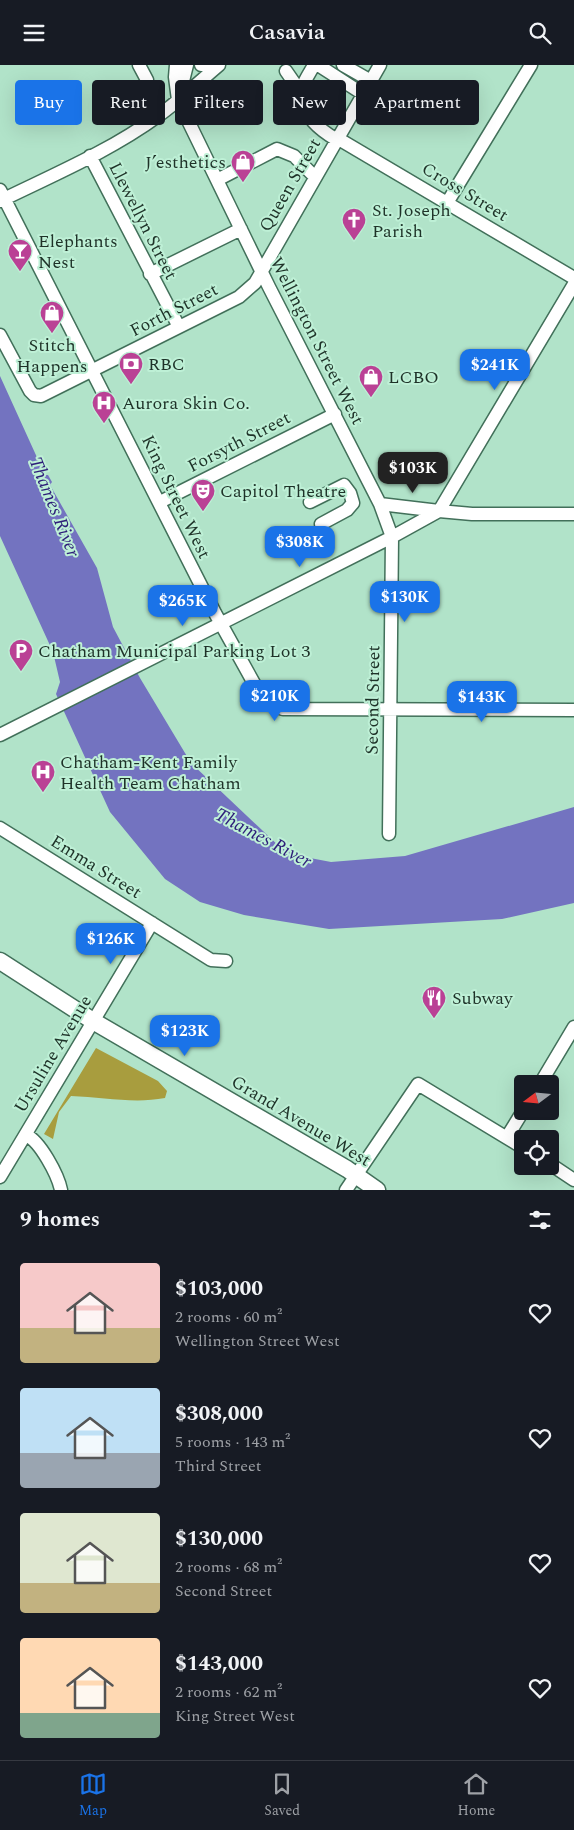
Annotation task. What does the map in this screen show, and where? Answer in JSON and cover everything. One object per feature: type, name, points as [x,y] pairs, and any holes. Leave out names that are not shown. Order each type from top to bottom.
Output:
[{"type":"main road","name":"Grand Avenue West","points":[[0,961],[93,1021],[378,1190]]},
{"type":"street","points":[[139,65],[147,80]]},
{"type":"street","name":"Wellington Street West","points":[[175,80],[176,65]]},
{"type":"street","points":[[183,80],[187,65]]},
{"type":"street","points":[[201,65],[219,65]]},
{"type":"street","points":[[201,80],[219,65]]},
{"type":"street","points":[[306,80],[316,65],[356,90]]},
{"type":"street","points":[[343,65],[369,80]]},
{"type":"street","name":"Queen Street","points":[[372,80],[380,65]]},
{"type":"street","points":[[447,203],[531,65]]},
{"type":"street","name":"Cross Street","points":[[286,71],[292,80]]},
{"type":"street","points":[[2,196],[90,156],[157,117],[175,102]]},
{"type":"street","name":"Queen Street","points":[[261,270],[356,106]]},
{"type":"street","name":"Wellington Street West","points":[[190,125],[261,270],[380,504],[392,537]]},
{"type":"street","name":"Cross Street","points":[[315,125],[320,131],[337,139],[574,277]]},
{"type":"street","points":[[217,180],[277,149],[294,156],[315,177]]},
{"type":"street","name":"Llewellyn Street","points":[[90,156],[179,327]]},
{"type":"street","name":"King Street West","points":[[2,196],[261,695],[276,708],[574,710]]},
{"type":"street","points":[[150,274],[241,229]]},
{"type":"street","name":"Forth Street","points":[[0,335],[30,391],[34,395],[44,395],[239,297],[255,283],[261,270]]},
{"type":"street","points":[[0,735],[392,537],[439,511],[574,284]]},
{"type":"street","name":"Forsyth Street","points":[[160,502],[335,414]]},
{"type":"street","points":[[310,502],[344,485],[350,493],[353,503],[347,510],[321,524]]},
{"type":"street","points":[[380,504],[472,514],[574,514]]},
{"type":"street","name":"Second Street","points":[[389,834],[392,537]]},
{"type":"street","name":"Emma Street","points":[[0,828],[211,960],[226,961]]},
{"type":"street","name":"Ursuline Avenue","points":[[0,1177],[152,923]]},
{"type":"street","points":[[545,1075],[574,1027]]},
{"type":"street","points":[[346,1190],[418,1084],[514,1142]]},
{"type":"street","points":[[507,1137],[517,1120]]},
{"type":"street","points":[[26,1135],[34,1139],[51,1167],[61,1190]]},
{"type":"street","points":[[559,1170],[574,1179]]},
{"type":"shaded area","points":[[96,1048],[158,1081],[167,1091],[165,1098],[130,1100],[71,1096],[59,1112],[53,1139],[44,1134]]},
{"type":"water","name":"Thames River","points":[[0,376],[45,475],[48,475],[52,482],[50,485],[97,568],[113,627],[140,678],[191,763],[281,848],[310,858],[331,862],[405,856],[574,807],[574,903],[502,919],[329,929],[244,915],[200,902],[165,879],[110,812],[56,694],[60,682],[53,652],[0,536]]},
{"type":"place","name":"J’esthetics","points":[[243,183]]},
{"type":"place","name":"St. Joseph Parish","points":[[354,241]]},
{"type":"place","name":"Elephants Nest","points":[[20,272]]},
{"type":"place","name":"Stitch Happens","points":[[52,334]]},
{"type":"place","name":"RBC","points":[[131,385]]},
{"type":"place","name":"LCBO","points":[[371,398]]},
{"type":"place","name":"Aurora Skin Co.","points":[[104,424]]},
{"type":"place","name":"Capitol Theatre","points":[[203,512]]},
{"type":"place","name":"Chatham Municipal Parking Lot 3","points":[[21,672]]},
{"type":"place","name":"Chatham-Kent Family Health Team Chatham","points":[[43,793]]},
{"type":"place","name":"Subway","points":[[434,1019]]}]
